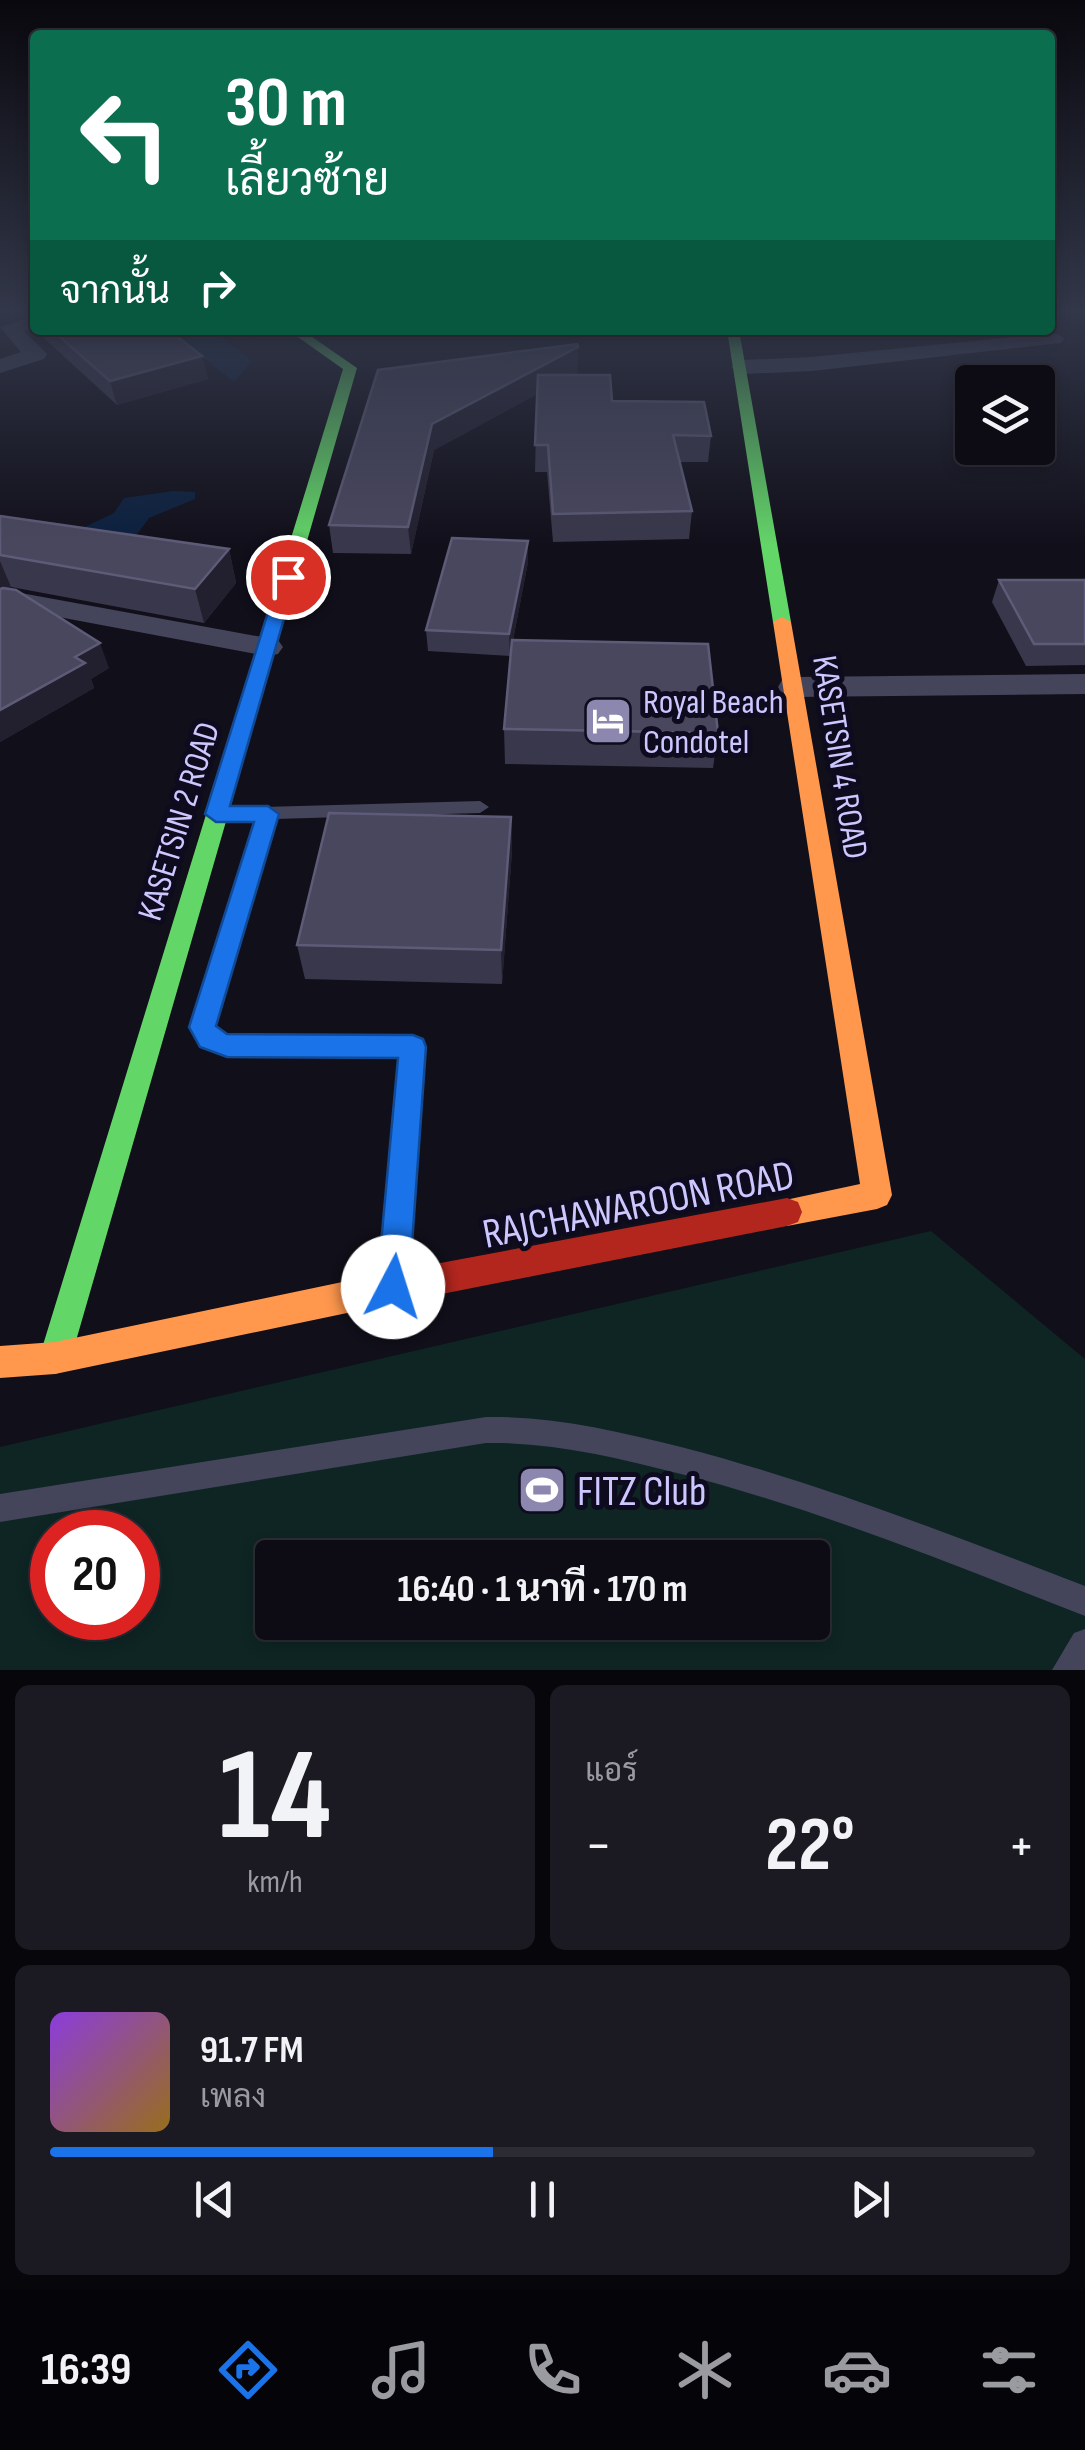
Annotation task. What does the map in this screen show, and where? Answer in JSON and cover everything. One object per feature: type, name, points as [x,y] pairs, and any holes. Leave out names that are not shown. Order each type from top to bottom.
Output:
[{"type":"street","name":"KASETSIN 2 ROAD","points":[[54,1358],[343,390]]},
{"type":"street","name":"KASETSIN 4 ROAD","points":[[746,390],[877,1195]]},
{"type":"street","points":[[10,600],[267,647]]},
{"type":"street","points":[[794,687],[1085,684]]},
{"type":"street","name":"RAJCHAWAROON ROAD","points":[[0,1362],[54,1358],[393,1287],[877,1195]]},
{"type":"lane","points":[[216,814],[480,807]]},
{"type":"lane","points":[[268,814],[202,1027],[209,1039],[227,1046],[413,1047],[393,1287]]},
{"type":"lane","points":[[0,1508],[486,1430],[534,1428],[726,1471],[880,1522],[1085,1601]]},
{"type":"lane","points":[[1066,1670],[1085,1644]]},
{"type":"green space","name":"FITZ Club","points":[[931,1231],[1085,1359],[1085,1670],[0,1670],[0,1447]]},
{"type":"water","points":[[195,492],[195,499],[149,518],[138,533],[123,542],[76,531],[114,513],[124,498]]},
{"type":"building","points":[[372,390],[497,390],[432,424],[408,527],[329,525]]},
{"type":"building","points":[[537,390],[611,390],[612,401],[704,402],[711,436],[673,435],[692,511],[553,514],[548,445],[535,445]]},
{"type":"building","points":[[0,516],[229,549],[195,589],[0,555]]},
{"type":"building","points":[[452,538],[528,541],[509,634],[426,630]]},
{"type":"building","points":[[999,580],[1085,580],[1085,644],[1034,644]]},
{"type":"building","points":[[0,589],[16,590],[100,643],[75,657],[85,663],[0,710]]},
{"type":"building","points":[[512,640],[708,644],[718,733],[504,729]]},
{"type":"building","points":[[329,813],[511,817],[501,950],[297,945]]},
{"type":"traffic: fast","points":[[55,1358],[343,390]]},
{"type":"traffic: fast","points":[[743,390],[782,622]]},
{"type":"traffic: slow","points":[[782,622],[877,1195],[787,1212]]},
{"type":"traffic: slow","points":[[0,1362],[55,1358],[371,1292]]},
{"type":"traffic: jam","points":[[371,1292],[787,1212]]},
{"type":"place","name":"Royal Beach Condotel","points":[[608,721]]},
{"type":"place","name":"FITZ Club","points":[[542,1490]]},
{"type":"route","points":[[288,577],[216,814],[268,814],[202,1027],[209,1039],[227,1046],[413,1047],[393,1287]]}]
